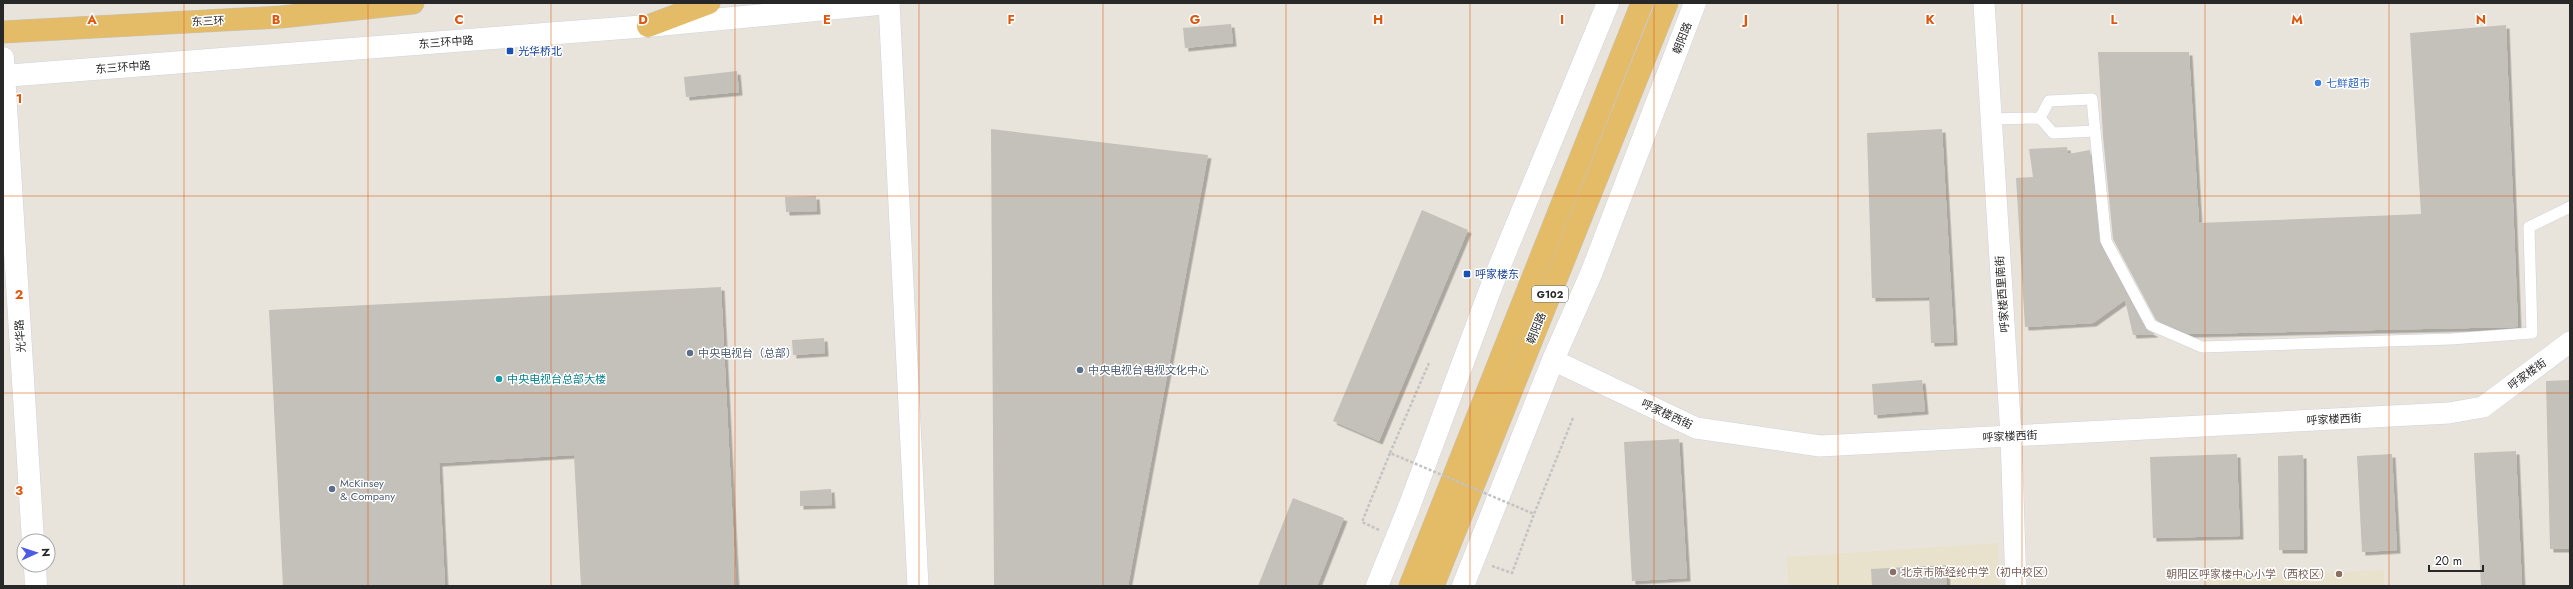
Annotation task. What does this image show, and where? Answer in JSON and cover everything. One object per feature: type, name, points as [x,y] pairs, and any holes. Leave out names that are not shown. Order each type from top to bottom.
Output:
[{"type":"highway","name":"东三环","points":[[3,32],[281,17],[413,3]]},
{"type":"highway","points":[[648,26],[708,3]]},
{"type":"highway","name":"朝阳路","points":[[1410,586],[1642,3]]},
{"type":"highway","name":"朝阳路","points":[[1433,586],[1667,3]]},
{"type":"street","name":"东三环中路","points":[[3,70],[648,26],[889,3]]},
{"type":"street","points":[[889,3],[918,586]]},
{"type":"street","points":[[1377,586],[1410,507],[1493,282],[1608,3]]},
{"type":"street","name":"朝阳路","points":[[1463,586],[1553,360],[1591,274],[1695,3]]},
{"type":"street","name":"呼家楼西里南街","points":[[1984,3],[1990,119],[2011,436],[2016,586]]},
{"type":"street","name":"光华路","points":[[3,70],[32,533]]},
{"type":"street","name":"呼家楼街","points":[[2483,407],[2570,342]]},
{"type":"street","name":"呼家楼西街","points":[[1553,360],[1696,428],[1820,446],[2449,413],[2483,407]]},
{"type":"street","points":[[35,573],[36,586]]},
{"type":"lane","points":[[2040,118],[2049,101],[2092,99],[2106,241],[2150,325],[2202,347],[2451,339],[2532,333],[2529,227],[2570,207]]},
{"type":"lane","points":[[1990,119],[2040,118]]},
{"type":"lane","points":[[2040,118],[2053,133],[2095,131]]},
{"type":"path","points":[[1362,522],[1429,363]]},
{"type":"path","points":[[1512,573],[1573,418]]},
{"type":"path","points":[[1390,453],[1534,514]]},
{"type":"shaded area","name":"北京市陈经纶中学（初中校区）","points":[[1998,543],[2000,586],[1788,586],[1787,557]]},
{"type":"shaded area","name":"朝阳区呼家楼中心小学（西校区）","points":[[2384,570],[2384,586],[2205,586],[2205,578]]},
{"type":"building","points":[[1231,24],[1233,43],[1185,48],[1183,28]]},
{"type":"building","points":[[2506,25],[2518,327],[2189,334],[2156,320],[2113,239],[2103,136],[2098,52],[2189,52],[2199,223],[2421,214],[2410,33]]},
{"type":"building","points":[[737,71],[739,92],[686,97],[684,77]]},
{"type":"building","name":"中央电视台电视文化中心","points":[[991,129],[1208,155],[1128,586],[994,586]]},
{"type":"building","points":[[1942,129],[1954,342],[1931,343],[1929,297],[1872,298],[1867,133]]},
{"type":"building","points":[[2067,147],[2068,154],[2090,150],[2100,244],[2145,328],[2155,334],[2133,335],[2125,300],[2093,323],[2025,327],[2016,178],[2033,177],[2029,149]]},
{"type":"building","points":[[816,196],[817,211],[786,212],[785,197]]},
{"type":"building","points":[[1422,210],[1468,230],[1379,441],[1333,421]]},
{"type":"building","name":"中央电视台总部大楼","points":[[721,287],[736,586],[581,586],[574,455],[439,463],[445,586],[283,586],[269,310]]},
{"type":"building","points":[[824,338],[825,353],[793,355],[792,340]]},
{"type":"building","points":[[1922,380],[1925,411],[1874,415],[1872,384]]},
{"type":"building","points":[[2570,380],[2570,549],[2550,549],[2546,381]]},
{"type":"building","points":[[1679,439],[1687,578],[1632,581],[1624,442]]},
{"type":"building","points":[[2516,451],[2522,586],[2481,586],[2474,453]]},
{"type":"building","points":[[2237,454],[2240,536],[2153,538],[2150,457]]},
{"type":"building","points":[[2392,454],[2397,550],[2362,552],[2357,456]]},
{"type":"building","points":[[2303,455],[2304,550],[2279,550],[2278,456]]},
{"type":"building","points":[[831,489],[832,505],[800,506],[800,491]]},
{"type":"building","points":[[1293,498],[1344,518],[1317,586],[1258,586]]},
{"type":"building","points":[[1946,565],[1947,586],[1872,586],[1871,569]]},
{"type":"place","name":"光华桥北","points":[[510,51]]},
{"type":"place","name":"七鲜超市","points":[[2318,83]]},
{"type":"place","name":"呼家楼东","points":[[1467,274]]},
{"type":"place","name":"中央电视台（总部）","points":[[690,353]]},
{"type":"place","name":"中央电视台电视文化中心","points":[[1080,370]]},
{"type":"place","name":"中央电视台总部大楼","points":[[499,379]]},
{"type":"place","name":"McKinsey & Company","points":[[332,489]]},
{"type":"place","name":"北京市陈经纶中学（初中校区）","points":[[1893,572]]},
{"type":"place","name":"朝阳区呼家楼中心小学（西校区）","points":[[2339,574]]}]
